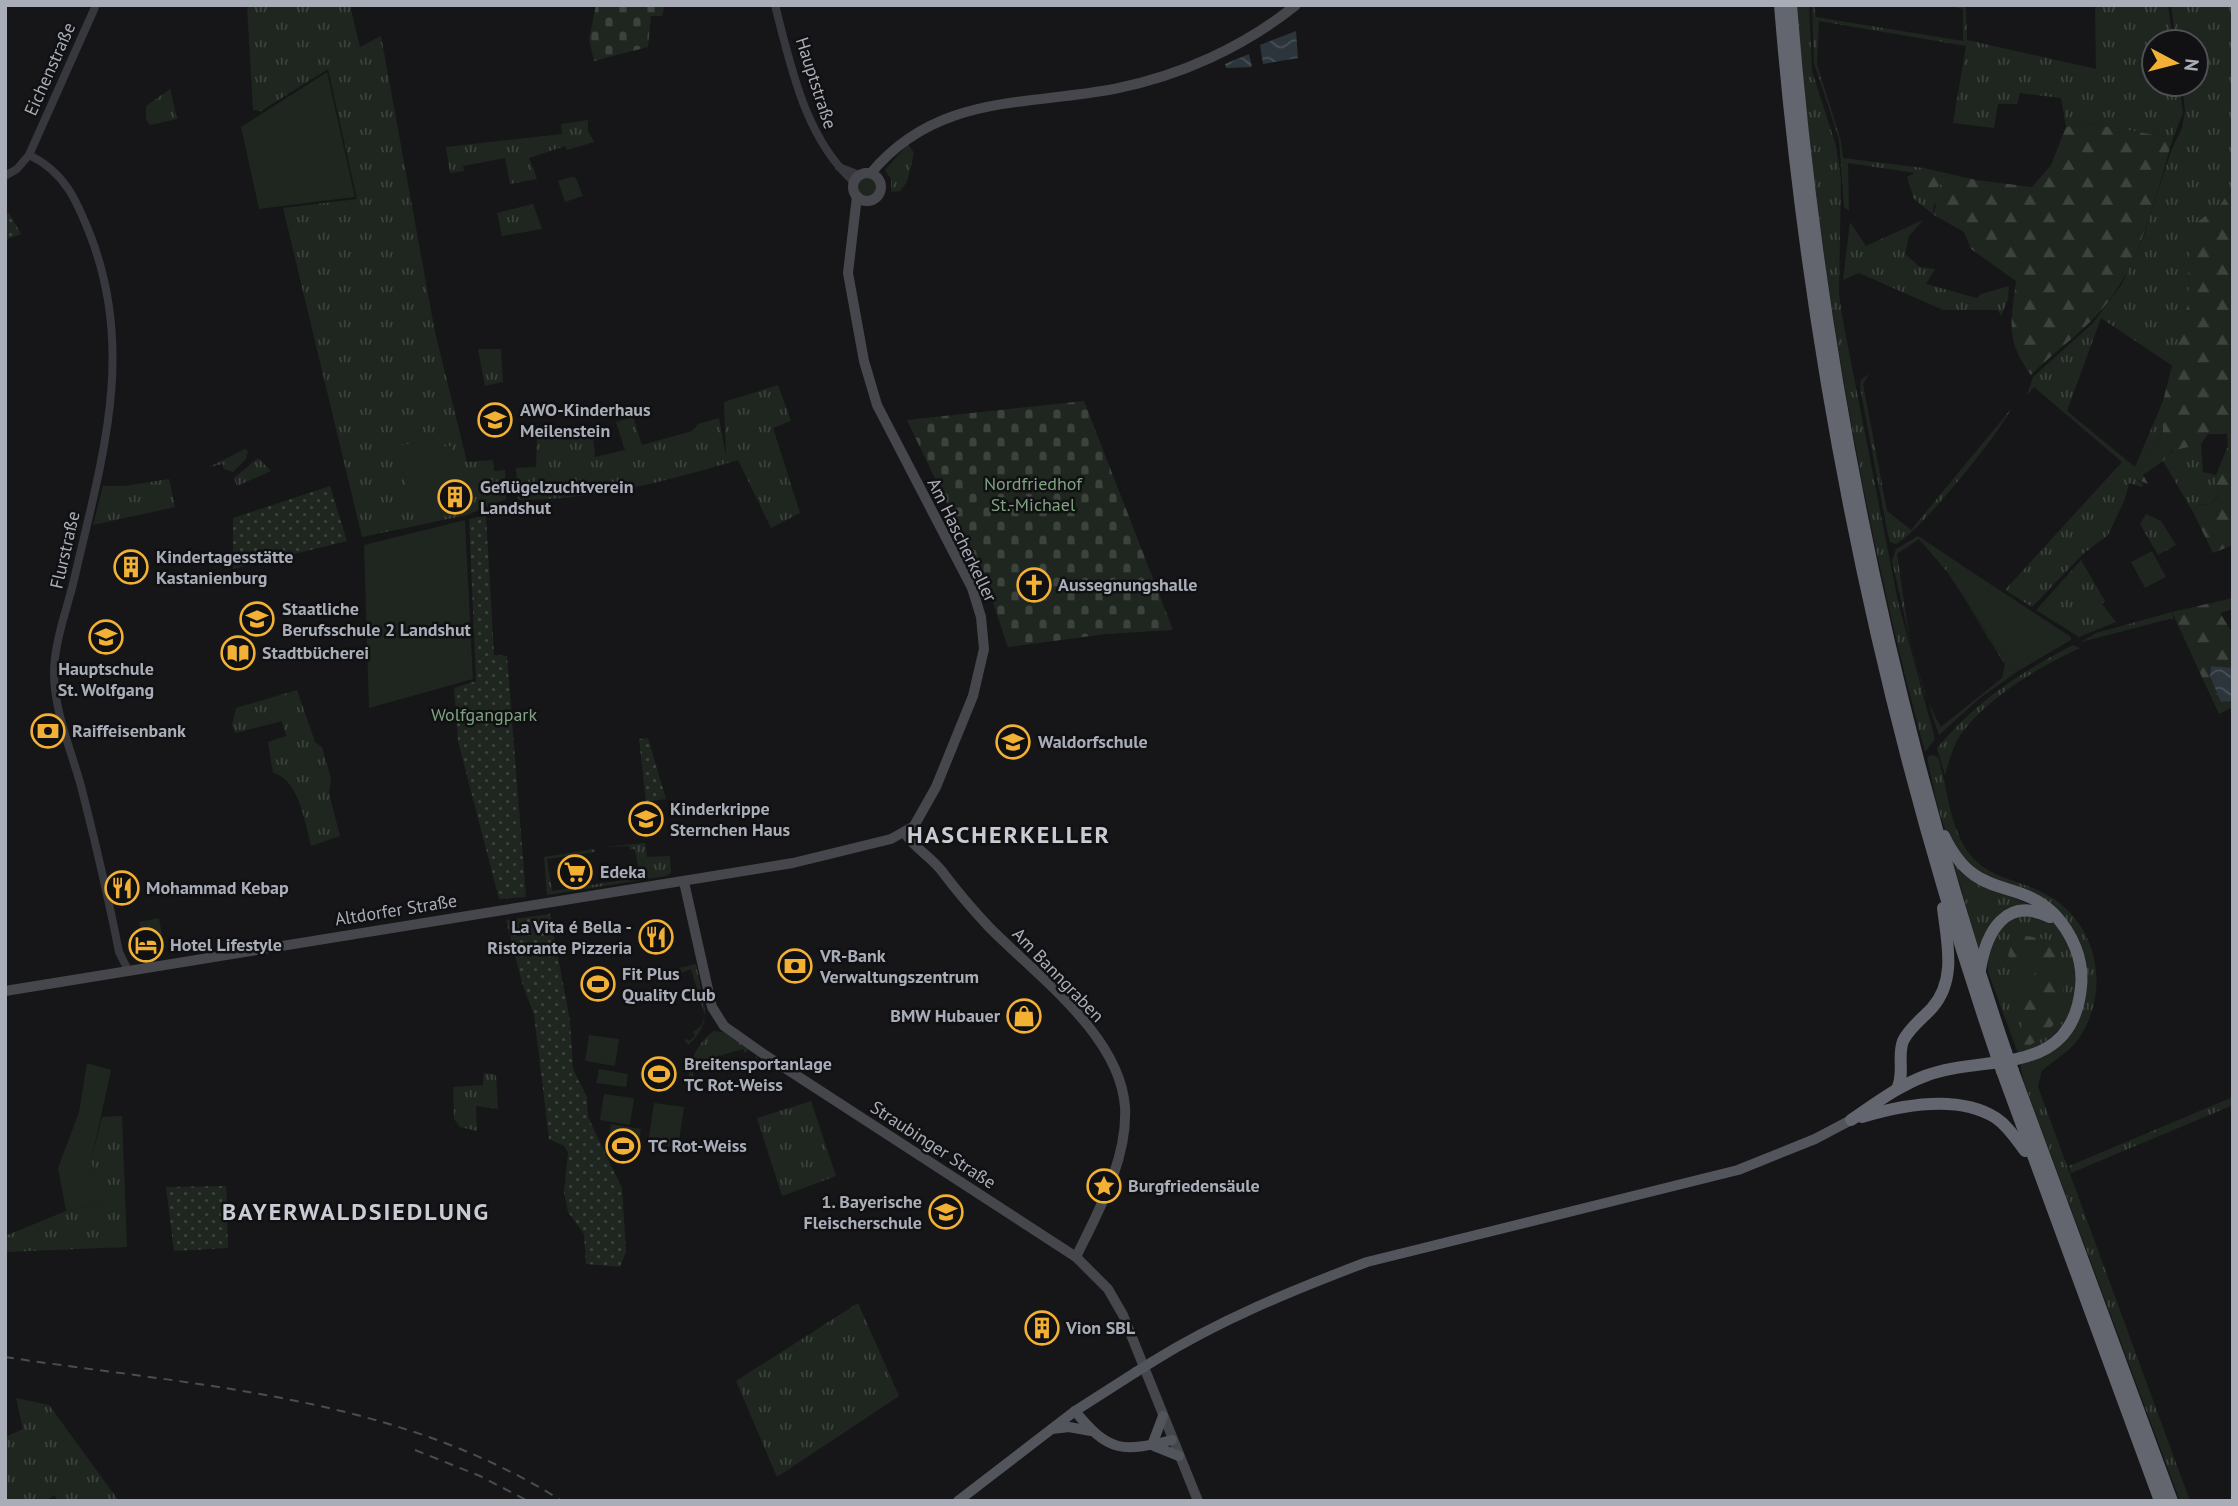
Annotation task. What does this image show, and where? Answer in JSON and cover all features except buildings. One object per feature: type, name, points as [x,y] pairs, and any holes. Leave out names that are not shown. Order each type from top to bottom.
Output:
[{"type":"highway","points":[[1780,5],[1793,147],[1820,351],[1847,503],[1880,652],[1917,774],[1940,877],[2007,1071],[2034,1162],[2161,1501]]},
{"type":"highway","points":[[1791,5],[1804,144],[1831,348],[1858,499],[1912,757]]},
{"type":"highway","points":[[1852,1120],[1897,1089],[1952,1068],[2004,1063],[2029,1057],[2054,1041],[2073,1016],[2081,988],[2079,959],[2062,924],[2036,902],[1994,887],[1971,874],[1949,846],[1917,774]]},
{"type":"highway","points":[[1931,808],[2001,1053]]},
{"type":"highway","points":[[1897,1089],[1901,1079],[1902,1042],[1940,998],[1948,975],[1940,877]]},
{"type":"highway","points":[[1980,974],[1987,937],[2006,917],[2023,912],[2036,912],[2062,924]]},
{"type":"highway","points":[[2007,1071],[2172,1501]]},
{"type":"highway","points":[[1852,1120],[1903,1106],[1973,1109],[2005,1125],[2034,1162]]},
{"type":"main road","points":[[875,176],[880,193],[874,199],[860,199],[856,179],[875,176],[889,156],[928,125],[972,109],[1108,90],[1168,74],[1226,50],[1296,5]]},
{"type":"main road","name":"Am Hascherkeller","points":[[860,199],[854,218],[848,264],[852,305],[877,405],[972,588],[983,625],[984,649],[979,679],[936,787],[907,837]]},
{"type":"main road","name":"Am Banngraben","points":[[914,825],[924,852]]},
{"type":"main road","name":"Altdorfer Straße","points":[[5,991],[684,882],[793,863],[907,837]]},
{"type":"main road","name":"Am Banngraben","points":[[907,837],[924,852],[990,928],[1086,1024],[1106,1051],[1120,1081],[1125,1108],[1124,1130],[1105,1201],[1076,1257]]},
{"type":"main road","name":"Straubinger Straße","points":[[684,882],[712,1007],[719,1021],[765,1055],[1076,1257],[1116,1302],[1172,1440]]},
{"type":"main road","points":[[958,1501],[1075,1411],[1152,1362],[1218,1325],[1309,1284],[1367,1262],[1738,1170],[1815,1139],[1852,1120]]},
{"type":"main road","points":[[1075,1411],[1091,1431],[1111,1446],[1123,1448],[1172,1440],[1198,1501]]},
{"type":"main road","points":[[1152,1445],[1163,1416]]},
{"type":"main road","points":[[1051,1430],[1069,1427],[1091,1431]]},
{"type":"main road","points":[[1152,1445],[1179,1455]]},
{"type":"street","name":"Eichenstraße","points":[[5,176],[17,169],[29,155],[96,5]]},
{"type":"street","name":"Hauptstraße","points":[[775,5],[814,133],[836,166],[856,179]]},
{"type":"street","name":"Flurstraße","points":[[29,155],[57,172],[73,194],[98,256],[110,310],[115,355],[110,425],[55,661],[54,679],[60,717],[82,789],[120,952],[128,970]]},
{"type":"green space","points":[[247,5],[350,5],[360,47],[381,36],[435,332],[467,462],[493,460],[494,471],[505,470],[506,499],[467,515],[362,537],[283,208],[357,199],[328,69],[261,111],[253,110]]},
{"type":"green space","points":[[596,5],[665,5],[662,16],[651,16],[648,47],[594,61],[589,39]]},
{"type":"green space","points":[[1796,5],[1809,5],[1812,71],[1836,146],[1841,179],[1839,293],[1842,316],[1898,602],[1935,739],[1925,752],[1880,568],[1844,382],[1816,194]]},
{"type":"green space","points":[[1812,5],[1816,17],[1963,41],[1963,9],[1948,5],[1966,5],[1967,40],[2096,69],[2095,5],[2168,5],[2171,28],[2140,28],[2140,98],[2181,98],[2183,113],[2173,138],[2085,123],[2066,127],[2061,98],[2020,93],[2017,104],[1998,104],[1994,128],[1953,123],[1966,46],[1819,21],[1817,64],[1841,141],[1843,158],[1924,168],[1915,173],[1848,163],[1849,211],[1844,207],[1839,139],[1814,63]]},
{"type":"green space","points":[[2171,5],[2233,5],[2233,185],[2221,204],[2198,223],[2188,263],[2189,299],[2174,367],[2101,318],[2067,411],[2135,467],[2163,401],[2163,431],[2136,479],[2143,484],[2142,487],[2129,483],[2125,499],[2108,535],[2084,553],[2032,607],[2005,590],[2122,462],[2034,387],[2027,395],[2033,377],[2093,323],[2122,284],[2144,235],[2171,151],[2182,128],[2185,111],[2184,98],[2210,98],[2210,28],[2174,28]]},
{"type":"green space","points":[[327,72],[355,197],[259,209],[241,127]]},
{"type":"green space","points":[[170,89],[177,119],[150,125],[146,119],[146,106]]},
{"type":"green space","points":[[588,120],[588,131],[594,142],[567,150],[565,146],[529,158],[537,179],[510,184],[505,158],[463,166],[464,171],[450,173],[446,147],[562,134],[561,124]]},
{"type":"green space","points":[[2085,123],[2173,138],[2144,232],[2124,277],[2096,316],[2031,375],[2017,351],[2012,330],[2016,281],[1971,249],[1964,232],[1934,215],[1938,193],[1944,189],[1942,184],[1914,199],[1907,177],[1924,168],[1976,180],[2032,187],[2051,165],[2066,127]]},
{"type":"green space","points":[[908,144],[914,153],[907,182],[900,191],[891,192],[891,179],[885,170]]},
{"type":"green space","points":[[863,176],[871,176],[878,183],[878,191],[871,198],[863,198],[856,191],[856,183]]},
{"type":"green space","points":[[576,178],[583,196],[565,202],[558,181]]},
{"type":"green space","points":[[1942,183],[1944,189],[1933,208],[1934,215],[1914,199]]},
{"type":"green space","points":[[2233,185],[2233,545],[2213,553],[2193,512],[2198,505],[2211,504],[2218,496],[2216,475],[2228,446],[2227,434],[2208,434],[2201,444],[2171,451],[2163,461],[2143,475],[2148,484],[2136,479],[2163,431],[2163,401],[2189,299],[2188,263],[2195,224],[2221,204]]},
{"type":"green space","points":[[533,204],[542,229],[502,236],[497,213]]},
{"type":"green space","points":[[9,213],[21,234],[5,240],[5,214]]},
{"type":"green space","points":[[1923,220],[1909,236],[1905,254],[1920,267],[1935,269],[1926,284],[1977,298],[1981,294],[2009,286],[2008,299],[2001,316],[1998,310],[1943,310],[1859,273],[1843,280],[1850,222],[1866,246]]},
{"type":"green space","points":[[478,349],[501,349],[503,382],[485,386]]},
{"type":"green space","points":[[1869,374],[1863,384],[1887,511],[1911,530],[2011,409],[1958,482],[1922,522],[1896,544],[1890,542],[1888,535],[1860,387],[1861,380]]},
{"type":"green space","points":[[778,385],[791,421],[773,428],[800,513],[771,528],[738,460],[682,476],[603,493],[518,500],[516,468],[536,467],[537,438],[593,435],[595,457],[625,450],[616,422],[633,417],[642,445],[692,431],[698,424],[719,418],[726,456],[724,402]]},
{"type":"green space","name":"Nordfriedhof St.-Michael","points":[[1084,401],[1173,630],[1106,634],[1008,647],[979,561],[975,562],[907,420]]},
{"type":"green space","points":[[431,440],[434,447],[451,446],[468,512],[415,522],[397,446]]},
{"type":"green space","points":[[2201,444],[2203,472],[2216,475],[2218,495],[2211,504],[2198,505],[2193,512],[2163,461],[2175,450]]},
{"type":"green space","points":[[245,449],[248,451],[246,459],[233,472],[224,469],[223,464],[209,467]]},
{"type":"green space","points":[[258,458],[271,471],[237,486],[234,478]]},
{"type":"green space","points":[[169,479],[175,507],[93,525],[103,486],[124,486]]},
{"type":"green space","points":[[330,486],[347,541],[233,569],[233,518]]},
{"type":"green space","points":[[2146,514],[2161,521],[2176,545],[2158,555],[2140,524]]},
{"type":"green space","name":"Wolfgangpark","points":[[486,515],[494,655],[507,656],[526,897],[499,899],[458,741],[454,688],[476,681],[469,519]]},
{"type":"green space","points":[[465,520],[473,679],[369,708],[364,545]]},
{"type":"green space","points":[[1918,536],[1963,566],[1949,575],[1919,539],[1897,554],[1918,671],[1915,662],[1892,561],[1896,549]]},
{"type":"green space","points":[[2152,551],[2166,577],[2145,588],[2131,562]]},
{"type":"green space","points":[[2081,560],[2105,601],[2102,604],[2116,622],[2079,637],[2036,610]]},
{"type":"green space","points":[[1963,566],[2071,637],[2071,640],[2018,671],[2007,664],[1949,574]]},
{"type":"green space","points":[[1960,592],[2007,664],[2018,671],[1980,698],[1939,735],[1925,694],[1941,727],[2002,678],[2005,665]]},
{"type":"green space","points":[[2233,598],[2233,609],[2220,613],[2233,634],[2233,707],[2219,714],[2172,612]]},
{"type":"green space","points":[[2172,612],[2173,618],[2081,642],[2096,633]]},
{"type":"green space","points":[[2073,645],[2080,648],[2016,684],[1972,720],[1956,744],[1945,775],[1937,748],[1952,731],[2000,689]]},
{"type":"green space","points":[[297,690],[315,742],[322,747],[331,778],[329,793],[340,836],[311,846],[295,793],[282,777],[273,773],[268,742],[286,736],[282,721],[235,733],[232,725],[236,708]]},
{"type":"green space","points":[[648,738],[666,799],[646,802],[639,739]]},
{"type":"green space","points":[[1930,755],[1938,757],[1955,826],[1977,862],[2002,877],[2049,896],[2066,909],[2080,925],[2089,943],[2097,982],[2088,1023],[2073,1046],[2041,1072],[2038,1087],[2190,1501],[2180,1501],[2024,1082],[2020,1063],[2044,1053],[2084,993],[2063,917],[1992,883],[1974,872],[1963,861],[1941,819],[1927,758]]},
{"type":"green space","points":[[645,843],[647,857],[670,856],[671,873],[547,895],[544,857],[595,849],[595,852],[547,859],[552,891],[636,878],[639,872],[635,849],[630,850],[629,846],[603,847]]},
{"type":"green space","points":[[1953,861],[1977,883],[2040,909],[2009,917],[1993,926],[1987,932],[1980,953]]},
{"type":"green space","points":[[550,914],[570,1021],[573,1069],[587,1097],[588,1117],[622,1188],[626,1252],[620,1267],[586,1264],[584,1234],[568,1212],[564,1192],[568,1152],[564,1146],[549,1139],[534,1015],[522,983],[506,920]]},
{"type":"green space","points":[[2028,915],[2051,921],[2065,936],[2074,959],[2076,984],[2071,1008],[2062,1025],[2046,1041],[2019,1056],[1988,972],[1988,961],[1996,934],[2009,922]]},
{"type":"green space","points":[[159,918],[162,935],[142,939],[139,922]]},
{"type":"green space","points":[[2021,935],[2049,940],[2059,955],[2055,973],[2064,1000],[2059,1017],[2049,1030],[2024,1047],[2017,985],[2032,980],[2036,970],[2035,963],[2014,968],[2008,955],[2012,943]]},
{"type":"green space","points":[[696,964],[705,1016],[691,969],[681,973],[679,968]]},
{"type":"green space","points":[[705,1017],[698,1034],[688,1045],[686,1038],[689,1041],[695,1036],[693,1032],[701,1026]]},
{"type":"green space","points":[[714,1031],[724,1032],[757,1054],[758,1057],[755,1059],[757,1055],[748,1050],[745,1053],[743,1049],[694,1063],[695,1068],[691,1069],[696,1080],[690,1081],[690,1068],[695,1053]]},
{"type":"green space","points":[[589,1035],[619,1039],[615,1066],[585,1061]]},
{"type":"green space","points":[[87,1063],[111,1070],[91,1162],[105,1202],[66,1211],[58,1168],[79,1112]]},
{"type":"green space","name":"TC Rot-Weiss","points":[[599,1069],[628,1074],[626,1087],[596,1083]]},
{"type":"green space","points":[[484,1073],[496,1075],[498,1109],[476,1106],[477,1131],[460,1127],[454,1119],[453,1087],[483,1085]]},
{"type":"green space","points":[[604,1094],[634,1098],[630,1125],[600,1120]]},
{"type":"green space","points":[[2233,1097],[2233,1105],[2071,1173],[2069,1166]]},
{"type":"green space","points":[[811,1101],[836,1176],[782,1196],[757,1118]]},
{"type":"green space","points":[[654,1103],[684,1107],[678,1148],[648,1143]]},
{"type":"green space","points":[[122,1116],[127,1247],[5,1252],[5,1236],[66,1211],[104,1202],[91,1162],[102,1117]]},
{"type":"green space","points":[[611,1124],[641,1129],[637,1155],[607,1151]]},
{"type":"green space","points":[[226,1186],[228,1248],[174,1251],[166,1187]]},
{"type":"green space","points":[[858,1303],[899,1396],[777,1477],[736,1381]]},
{"type":"green space","points":[[16,1398],[49,1405],[119,1501],[58,1501],[54,1495],[46,1501],[5,1501],[5,1437],[23,1429]]},
{"type":"water","points":[[1296,31],[1298,58],[1263,64],[1260,45]]},
{"type":"water","points":[[1249,54],[1252,67],[1226,68],[1225,64]]},
{"type":"water","points":[[2211,666],[2233,668],[2232,701],[2221,702],[2210,676]]},
{"type":"railway","points":[[5,1357],[221,1387],[362,1417],[431,1438],[498,1466],[562,1501]]},
{"type":"railway","points":[[415,1450],[480,1476],[528,1501]]},
{"type":"place","name":"AWO-Kinderhaus Meilenstein","points":[[495,420]]},
{"type":"place","name":"Geflügelzuchtverein Landshut","points":[[455,497]]},
{"type":"place","name":"Kindertagesstätte Kastanienburg","points":[[131,567]]},
{"type":"place","name":"Aussegnungshalle","points":[[1034,585]]},
{"type":"place","name":"Staatliche Berufsschule 2 Landshut","points":[[257,619]]},
{"type":"place","name":"Hauptschule St. Wolfgang","points":[[106,637]]},
{"type":"place","name":"Stadtbücherei","points":[[238,653]]},
{"type":"place","name":"Raiffeisenbank","points":[[48,731]]},
{"type":"place","name":"Waldorfschule","points":[[1013,742]]},
{"type":"place","name":"Kinderkrippe Sternchen Haus","points":[[646,819]]},
{"type":"place","name":"Edeka","points":[[575,872]]},
{"type":"place","name":"Mohammad Kebap","points":[[122,888]]},
{"type":"place","name":"La Vita é Bella - Ristorante Pizzeria","points":[[656,937]]},
{"type":"place","name":"Hotel Lifestyle","points":[[146,945]]},
{"type":"place","name":"VR-Bank Verwaltungszentrum","points":[[795,966]]},
{"type":"place","name":"Fit Plus Quality Club","points":[[598,984]]},
{"type":"place","name":"BMW Hubauer","points":[[1024,1016]]},
{"type":"place","name":"Breitensportanlage TC Rot-Weiss","points":[[659,1074]]},
{"type":"place","name":"TC Rot-Weiss","points":[[623,1146]]},
{"type":"place","name":"Burgfriedensäule","points":[[1104,1186]]},
{"type":"place","name":"1. Bayerische Fleischerschule","points":[[946,1212]]},
{"type":"place","name":"Vion SBL","points":[[1042,1328]]},
{"type":"district","name":"HASCHERKELLER","points":[[1009,835]]},
{"type":"district","name":"BAYERWALDSIEDLUNG","points":[[356,1212]]}]
